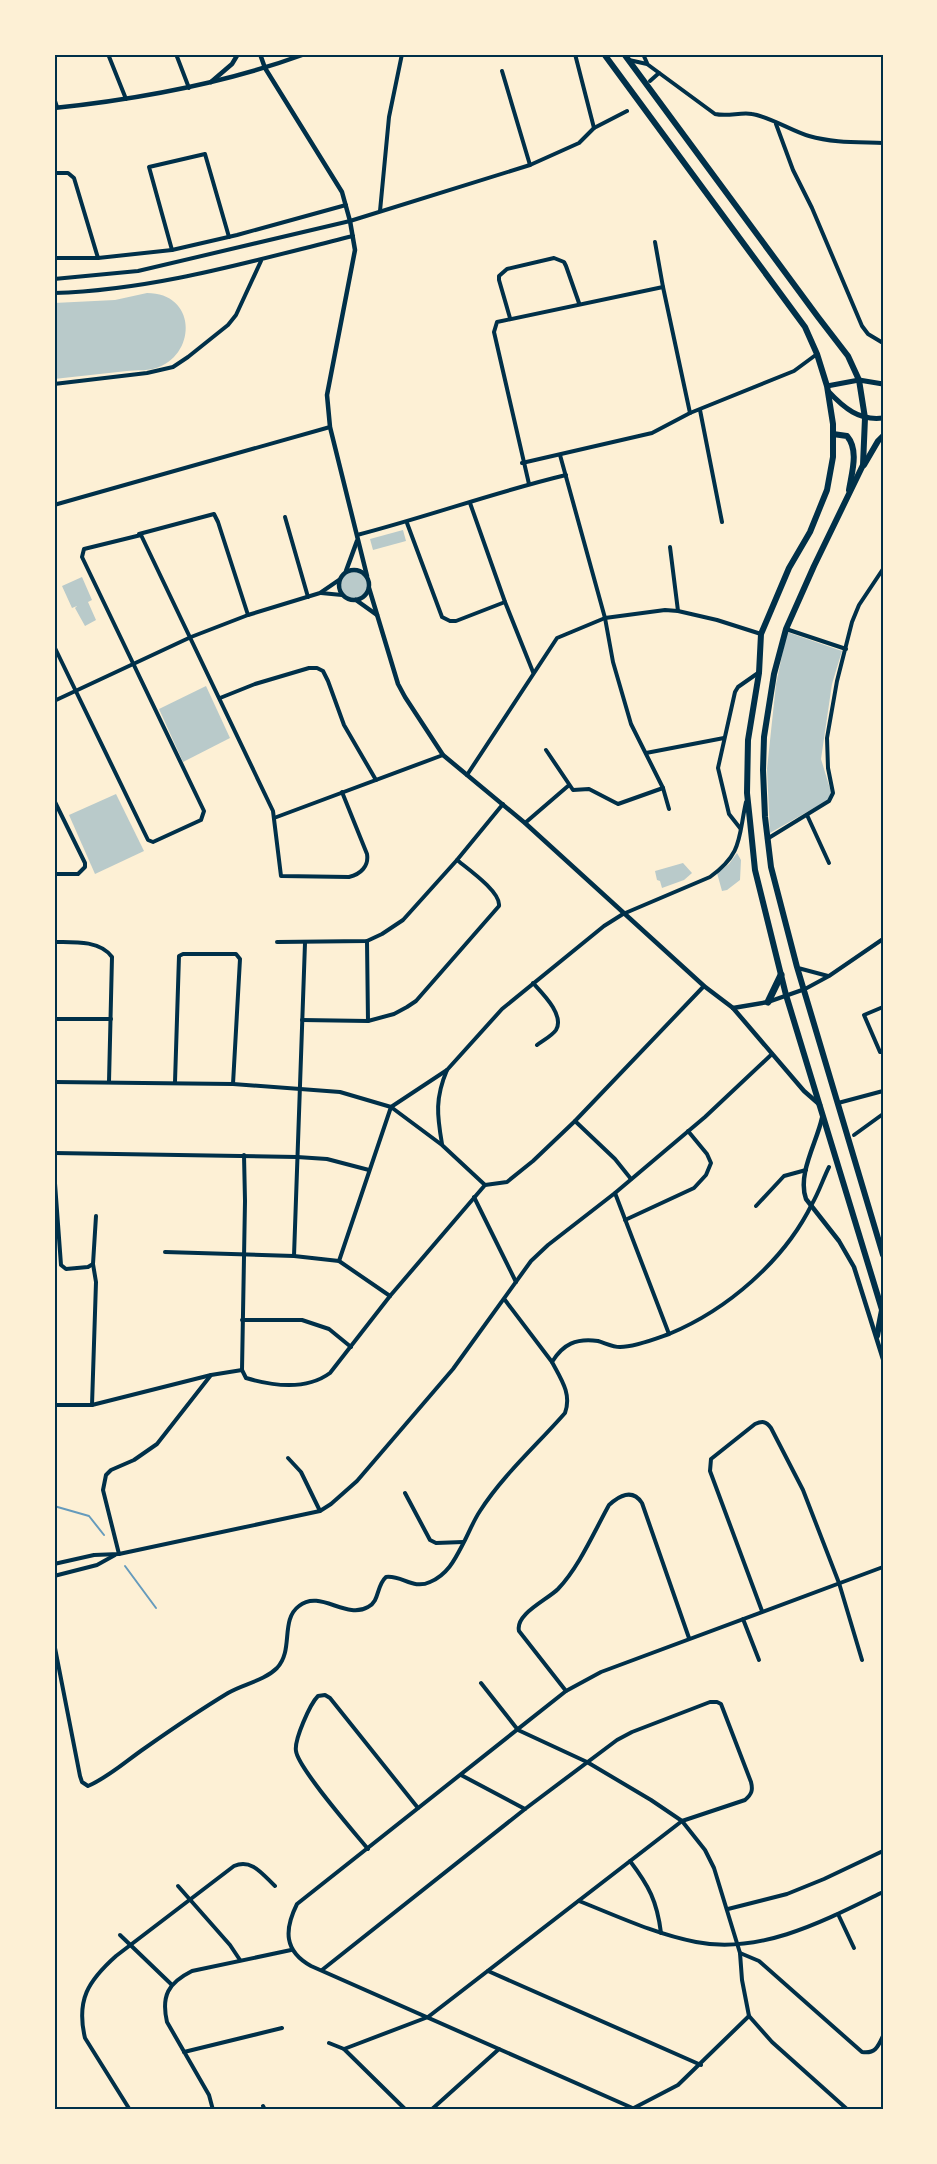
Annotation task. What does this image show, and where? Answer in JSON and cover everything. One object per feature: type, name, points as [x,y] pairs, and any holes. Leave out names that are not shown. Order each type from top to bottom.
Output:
[{"type":"highway","points":[[768,1002],[781,975]]},
{"type":"main road","points":[[604,54],[805,327],[817,354],[827,389],[833,424],[833,457],[827,490],[810,532],[789,568],[761,634],[759,673],[748,740],[747,794],[755,870],[786,995],[882,1312],[877,1336]]},
{"type":"main road","points":[[626,57],[848,356],[859,380],[865,418],[863,465]]},
{"type":"main road","points":[[827,389],[859,380],[883,384]]},
{"type":"main road","points":[[827,389],[847,409],[865,418],[883,418]]},
{"type":"main road","points":[[833,434],[847,436],[853,443],[854,451],[847,499]]},
{"type":"main road","points":[[883,436],[863,465],[786,629],[774,674],[764,737],[763,770],[766,839],[771,867],[797,967],[883,1255]]},
{"type":"street","points":[[108,54],[126,100]]},
{"type":"street","points":[[177,54],[189,88]]},
{"type":"street","points":[[210,83],[232,64],[238,54]]},
{"type":"street","points":[[260,54],[265,68],[342,192],[350,221],[355,250],[327,388],[330,427],[369,588],[398,684],[443,755],[525,823],[623,914],[704,986],[733,1008],[804,1091],[819,1105]]},
{"type":"street","points":[[54,98],[56,107],[126,100],[210,83],[305,54]]},
{"type":"street","points":[[380,212],[389,117],[402,54]]},
{"type":"street","points":[[574,54],[594,128]]},
{"type":"street","points":[[643,54],[647,64]]},
{"type":"street","points":[[626,57],[647,64],[716,114],[723,116],[751,113],[808,136],[829,140],[883,143]]},
{"type":"street","points":[[502,71],[531,165]]},
{"type":"street","points":[[650,81],[659,73]]},
{"type":"street","points":[[54,279],[138,271],[350,221],[531,165],[579,143],[594,128],[627,111]]},
{"type":"street","points":[[776,124],[793,170],[812,208],[862,326],[868,334],[883,343]]},
{"type":"street","points":[[172,250],[149,167],[205,154],[229,237]]},
{"type":"street","points":[[54,173],[68,173],[74,178],[98,258]]},
{"type":"street","points":[[54,258],[98,258],[172,250],[346,205]]},
{"type":"street","points":[[54,293],[185,277],[261,261],[353,236]]},
{"type":"street","points":[[654,242],[690,413]]},
{"type":"street","points":[[510,318],[499,280],[500,276],[507,269],[554,258],[564,262],[579,303]]},
{"type":"street","points":[[54,384],[147,373],[173,367],[228,325],[236,315],[261,261]]},
{"type":"street","points":[[528,484],[494,332],[497,322],[663,286]]},
{"type":"street","points":[[522,463],[652,433],[690,413],[794,371],[817,354]]},
{"type":"street","points":[[700,410],[722,522]]},
{"type":"street","points":[[54,506],[330,427]]},
{"type":"street","points":[[560,455],[605,618],[613,663],[631,724],[663,788],[669,809]]},
{"type":"street","points":[[357,538],[528,484],[566,475]]},
{"type":"street","points":[[470,503],[533,673]]},
{"type":"street","points":[[54,646],[148,840],[153,842],[201,820],[204,812],[81,554],[84,549],[213,514],[218,522],[248,615]]},
{"type":"street","points":[[285,517],[308,597]]},
{"type":"street","points":[[407,523],[441,617],[456,621],[505,602]]},
{"type":"street","points":[[139,534],[143,537],[220,698],[274,818],[281,876],[350,877],[356,876],[364,868],[368,858],[342,792]]},
{"type":"street","points":[[54,701],[191,637],[248,615],[320,593],[339,580],[346,572],[357,538]]},
{"type":"street","points":[[670,547],[678,611]]},
{"type":"street","points":[[346,572],[355,569],[367,576]]},
{"type":"street","points":[[766,839],[829,801],[833,793],[828,768],[827,738],[837,681],[852,622],[859,605],[883,569]]},
{"type":"street","points":[[339,580],[338,586],[342,595]]},
{"type":"street","points":[[356,600],[363,597],[369,588]]},
{"type":"street","points":[[320,593],[342,595],[356,600],[377,615]]},
{"type":"street","points":[[467,775],[557,638],[605,618],[655,611],[678,611],[761,634]]},
{"type":"street","points":[[786,629],[846,649]]},
{"type":"street","points":[[220,698],[309,668],[323,671],[344,725],[376,780]]},
{"type":"street","points":[[740,828],[729,814],[719,773],[724,738],[738,687],[759,673]]},
{"type":"street","points":[[646,753],[724,738]]},
{"type":"street","points":[[546,750],[568,786],[573,790],[589,789],[618,804],[663,788]]},
{"type":"street","points":[[274,818],[443,755]]},
{"type":"street","points":[[525,823],[568,786]]},
{"type":"street","points":[[339,1261],[391,1107],[447,1070],[502,1009],[604,926],[623,914],[710,877],[719,870],[730,860],[738,846],[747,794]]},
{"type":"street","points":[[54,800],[85,863],[85,867],[78,874],[54,874]]},
{"type":"street","points":[[277,942],[367,941],[382,934],[403,920],[503,804]]},
{"type":"street","points":[[807,815],[829,863]]},
{"type":"street","points":[[302,1020],[368,1021],[394,1014],[416,1001],[500,906],[500,898],[457,860]]},
{"type":"street","points":[[733,1008],[768,1002],[805,989],[829,976],[882,940],[883,947]]},
{"type":"street","points":[[367,941],[368,1021]]},
{"type":"street","points":[[54,942],[82,942],[111,954],[109,1082]]},
{"type":"street","points":[[294,1256],[304,943]]},
{"type":"street","points":[[175,1082],[179,956],[183,954],[236,954],[240,959],[233,1084]]},
{"type":"street","points":[[797,967],[829,976]]},
{"type":"street","points":[[533,983],[555,1011],[558,1024],[555,1031],[537,1045]]},
{"type":"street","points":[[243,1155],[242,1370],[246,1378],[256,1381],[308,1385],[321,1380],[330,1373],[390,1296],[485,1185],[507,1182],[518,1174],[575,1121],[704,986]]},
{"type":"street","points":[[883,1007],[864,1016],[880,1052],[883,1051]]},
{"type":"street","points":[[54,1019],[111,1019]]},
{"type":"street","points":[[54,1564],[94,1555],[119,1554],[320,1511],[344,1494],[453,1370],[531,1261],[688,1131],[773,1053]]},
{"type":"street","points":[[442,1145],[437,1097],[447,1070]]},
{"type":"street","points":[[54,1082],[233,1084],[340,1092],[391,1107],[442,1145],[485,1185]]},
{"type":"street","points":[[838,1103],[883,1091]]},
{"type":"street","points":[[854,1135],[883,1114]]},
{"type":"street","points":[[823,1115],[806,1170],[804,1192],[839,1240],[854,1267],[883,1359]]},
{"type":"street","points":[[575,1121],[615,1159],[631,1179]]},
{"type":"street","points":[[625,1220],[694,1188],[701,1182],[711,1163],[707,1154],[688,1131]]},
{"type":"street","points":[[54,1153],[297,1157],[327,1159],[369,1170]]},
{"type":"street","points":[[552,1362],[560,1349],[579,1340],[596,1341],[620,1347],[669,1334],[702,1317],[756,1279],[788,1242],[812,1206],[829,1167]]},
{"type":"street","points":[[54,1170],[61,1265],[66,1269],[72,1269],[93,1264]]},
{"type":"street","points":[[756,1206],[784,1176],[806,1170]]},
{"type":"street","points":[[615,1193],[669,1334]]},
{"type":"street","points":[[474,1197],[516,1282]]},
{"type":"street","points":[[92,1405],[96,1282],[93,1264],[96,1216]]},
{"type":"street","points":[[165,1252],[294,1256],[339,1261],[390,1296]]},
{"type":"street","points":[[54,1643],[77,1764],[82,1782],[88,1786],[229,1693],[277,1668],[288,1646],[291,1616],[297,1606],[312,1600],[354,1611],[362,1610],[376,1600],[379,1588],[386,1577],[419,1585],[434,1580],[449,1569],[480,1511],[503,1481],[565,1413],[568,1398],[552,1362],[505,1300]]},
{"type":"street","points":[[242,1320],[302,1320],[329,1329],[351,1347]]},
{"type":"street","points":[[54,1405],[92,1405],[211,1375],[242,1370]]},
{"type":"street","points":[[119,1554],[103,1490],[106,1476],[111,1470],[134,1460],[157,1444],[211,1375]]},
{"type":"street","points":[[762,1611],[709,1464],[711,1459],[754,1424],[762,1422],[767,1423],[771,1428],[803,1490],[839,1583],[862,1660]]},
{"type":"street","points":[[288,1458],[301,1472],[320,1511]]},
{"type":"street","points":[[405,1493],[430,1540],[436,1544],[464,1542]]},
{"type":"street","points":[[566,1691],[517,1626],[521,1618],[563,1583],[609,1505],[618,1497],[629,1494],[637,1496],[642,1503],[689,1638]]},
{"type":"street","points":[[54,1576],[97,1565],[119,1554]]},
{"type":"street","points":[[749,2016],[701,2065],[672,2089],[634,2109],[303,1962],[292,1950],[288,1933],[290,1918],[297,1904],[566,1691],[601,1672],[883,1567]]},
{"type":"street","points":[[743,1619],[759,1660]]},
{"type":"street","points":[[481,1683],[518,1730],[587,1762],[682,1821],[705,1850],[714,1868],[740,1953],[742,1980],[749,2016],[756,2026],[848,2110]]},
{"type":"street","points":[[368,1849],[325,1797],[299,1760],[295,1749],[315,1699],[326,1695],[418,1808]]},
{"type":"street","points":[[322,1970],[525,1809],[617,1740],[710,1702],[721,1704],[752,1790],[750,1796],[745,1800],[682,1821],[428,2017],[344,2049]]},
{"type":"street","points":[[461,1775],[525,1809]]},
{"type":"street","points":[[728,1910],[787,1894],[883,1851]]},
{"type":"street","points":[[630,1861],[650,1887],[656,1902],[661,1933]]},
{"type":"street","points":[[130,2110],[86,2038],[82,2026],[82,2006],[85,1993],[99,1971],[234,1866],[243,1863],[252,1865],[275,1886]]},
{"type":"street","points":[[178,1886],[240,1960]]},
{"type":"street","points":[[578,1901],[661,1933],[697,1942],[736,1944],[790,1933],[838,1914],[883,1892]]},
{"type":"street","points":[[838,1914],[854,1948]]},
{"type":"street","points":[[120,1935],[171,1984]]},
{"type":"street","points":[[213,2110],[209,2095],[171,2032],[164,2009],[165,1998],[171,1984],[192,1971],[292,1950]]},
{"type":"street","points":[[740,1953],[759,1961],[862,2052],[870,2053],[876,2049],[883,2036]]},
{"type":"street","points":[[488,1971],[701,2065]]},
{"type":"street","points":[[184,2052],[282,2028]]},
{"type":"street","points":[[330,2043],[344,2049],[406,2110]]},
{"type":"street","points":[[431,2110],[500,2049]]},
{"type":"shaded area","points":[[147,293],[163,296],[175,302],[182,312],[186,324],[185,337],[180,349],[171,360],[152,369],[54,379],[54,303],[115,300]]},
{"type":"shaded area","points":[[403,530],[406,541],[373,550],[370,539]]},
{"type":"shaded area","points":[[354,572],[363,576],[367,585],[363,594],[354,598],[345,594],[341,585],[345,576]]},
{"type":"shaded area","points":[[82,577],[92,600],[88,602],[96,620],[85,626],[75,608],[77,606],[72,608],[62,586]]},
{"type":"shaded area","points":[[787,632],[842,651],[832,684],[821,759],[831,792],[828,800],[770,833],[767,769],[776,684]]},
{"type":"shaded area","points":[[206,686],[230,738],[183,762],[159,709]]},
{"type":"shaded area","points":[[116,794],[144,851],[95,874],[69,815]]},
{"type":"shaded area","points":[[737,853],[741,860],[740,880],[722,891],[717,873],[729,864]]},
{"type":"shaded area","points":[[683,863],[692,873],[684,880],[662,888],[655,871]]},
{"type":"waterway","points":[[54,1506],[89,1516],[104,1535]]},
{"type":"waterway","points":[[125,1566],[156,1608]]}]
